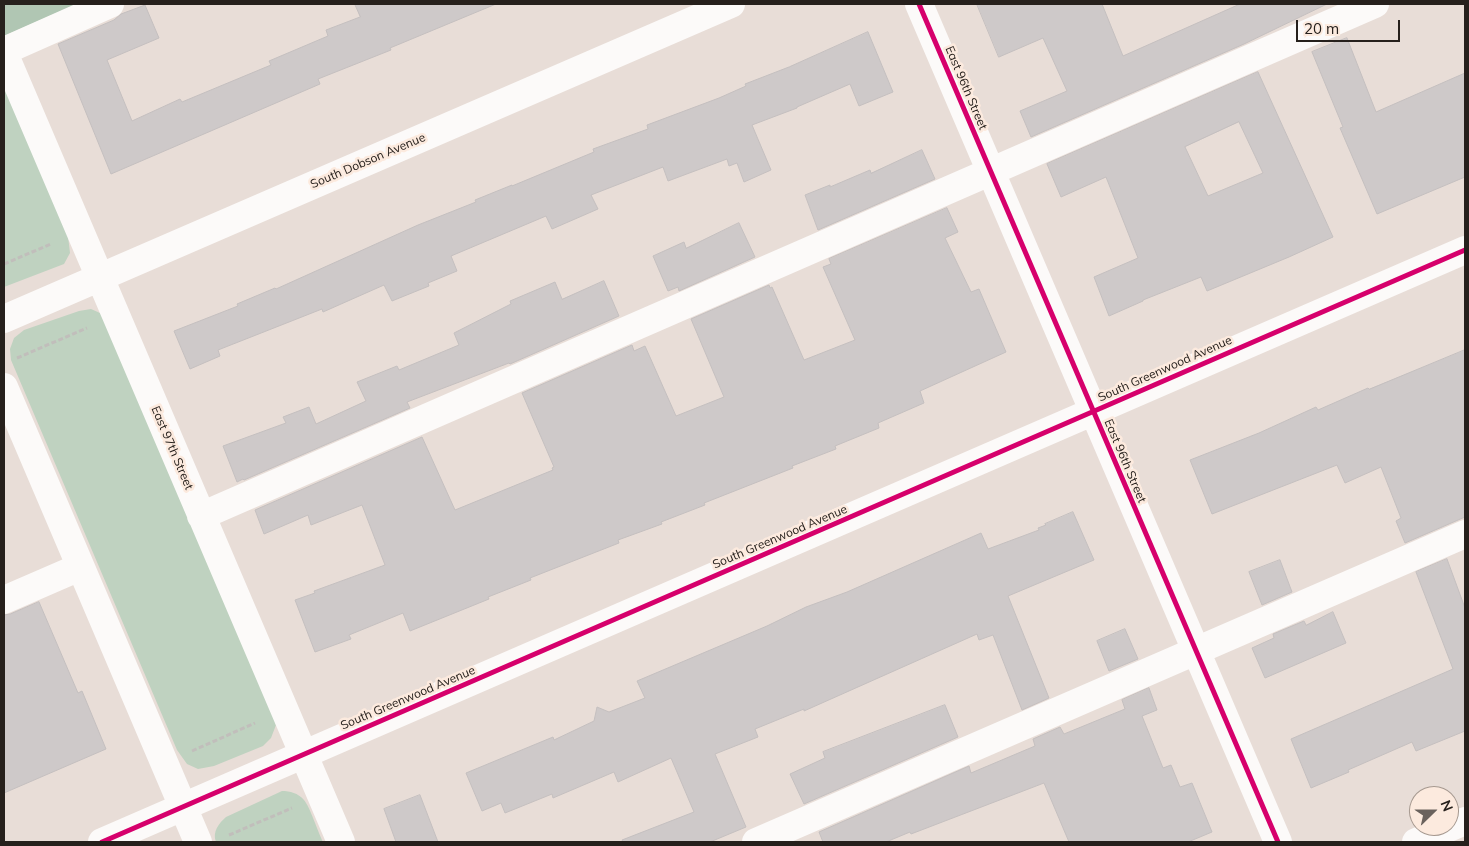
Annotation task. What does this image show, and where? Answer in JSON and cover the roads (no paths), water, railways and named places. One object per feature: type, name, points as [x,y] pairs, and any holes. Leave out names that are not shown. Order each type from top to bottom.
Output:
[{"type":"street","points":[[4,52],[110,4]]},
{"type":"street","name":"South Dobson Avenue","points":[[4,319],[731,4]]},
{"type":"street","name":"East 96th Street","points":[[919,4],[1278,842]]},
{"type":"street","points":[[201,516],[1374,4]]},
{"type":"street","name":"East 97th Street","points":[[4,52],[341,842]]},
{"type":"street","name":"South Greenwood Avenue","points":[[102,842],[1465,250]]},
{"type":"street","points":[[4,387],[198,842]]},
{"type":"street","points":[[756,842],[1465,534]]},
{"type":"street","points":[[4,600],[80,567]]},
{"type":"street","points":[[1416,842],[1465,821]]}]
